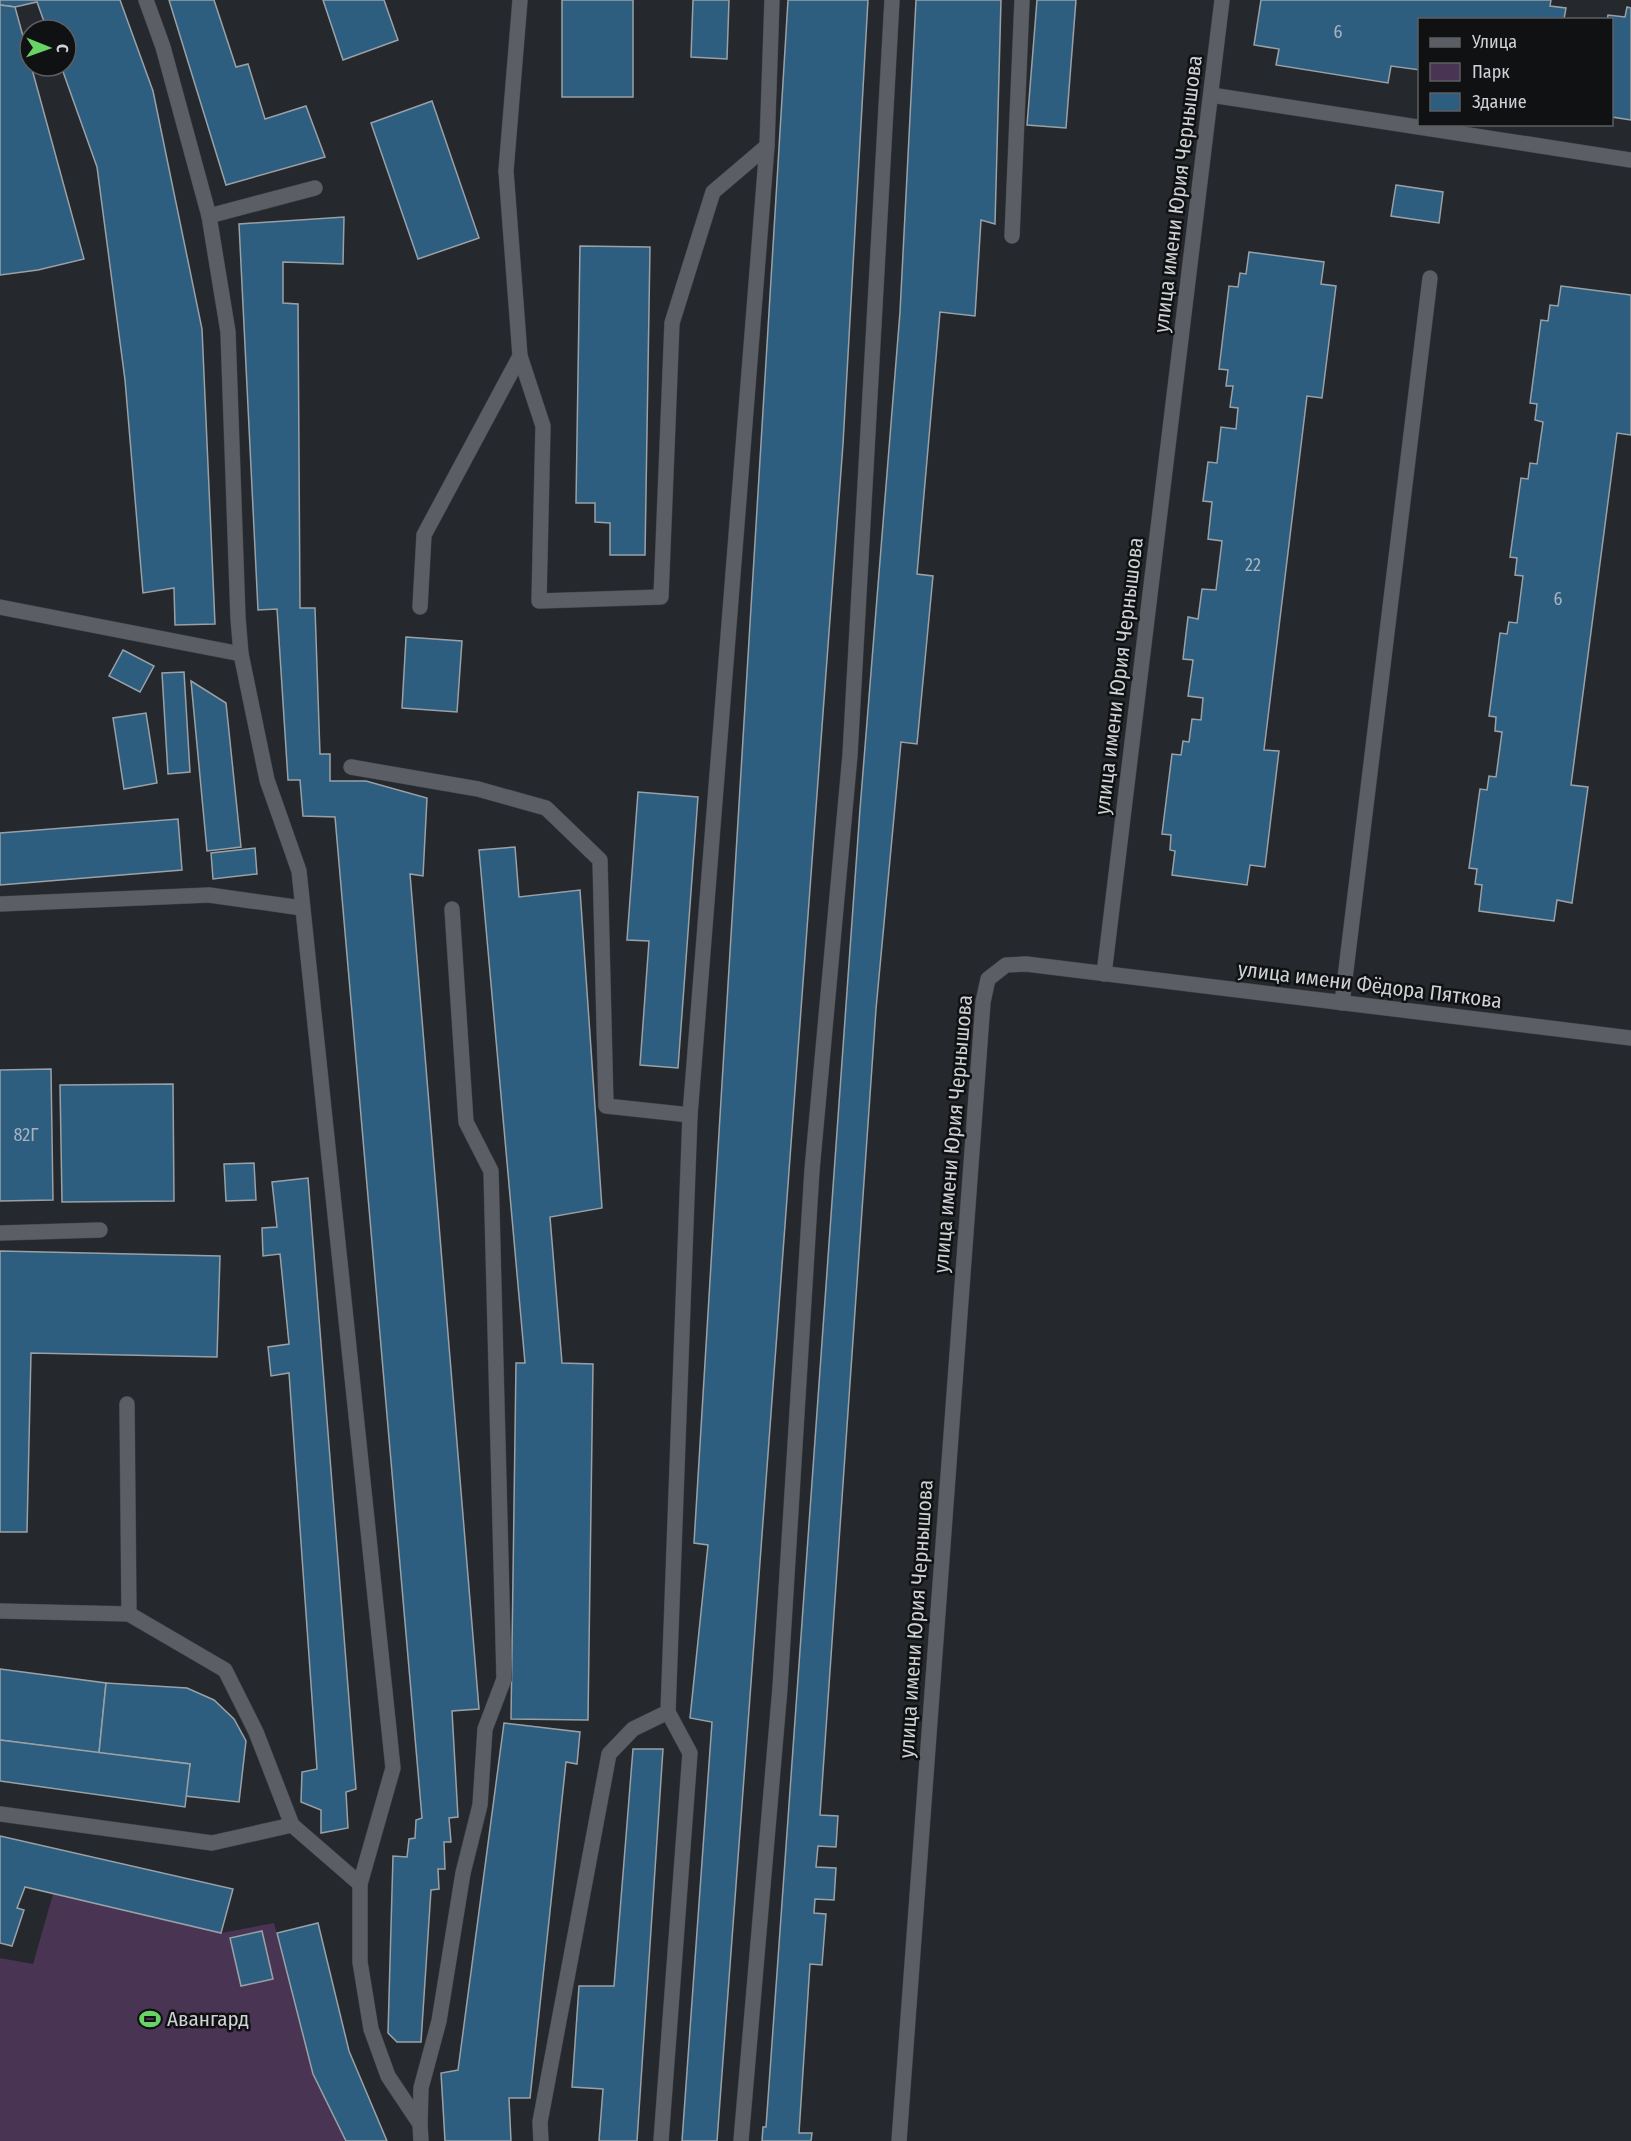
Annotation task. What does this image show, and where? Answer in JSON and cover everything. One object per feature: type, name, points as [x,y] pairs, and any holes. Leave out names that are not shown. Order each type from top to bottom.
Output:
[{"type":"street","points":[[146,0],[163,47],[209,216],[228,332],[238,618],[242,654],[267,780],[299,871],[393,1768],[360,1884],[360,1962],[371,2029],[388,2076],[420,2124]]},
{"type":"street","points":[[520,0],[506,171],[520,356],[543,426],[538,601],[661,597],[672,323],[713,192],[767,146]]},
{"type":"street","points":[[661,2141],[690,1753],[668,1713],[690,1115],[767,146],[772,0]]},
{"type":"street","points":[[741,2141],[780,1688],[812,1170],[850,755],[892,0]]},
{"type":"street","points":[[1012,236],[1022,0]]},
{"type":"street","name":"улица имени Юрия Чернышова","points":[[899,2141],[983,1002],[988,979],[1006,965],[1026,964],[1104,974],[1222,0]]},
{"type":"street","points":[[1211,95],[1631,160]]},
{"type":"street","points":[[209,216],[315,188]]},
{"type":"street","points":[[1342,1003],[1430,279]]},
{"type":"street","points":[[420,607],[424,535],[520,356]]},
{"type":"street","points":[[0,607],[242,654]]},
{"type":"street","points":[[351,767],[478,789],[546,808],[600,860],[606,1106],[690,1115]]},
{"type":"street","points":[[0,904],[209,895],[303,908]]},
{"type":"street","points":[[421,2141],[421,2088],[439,2021],[463,1873],[480,1805],[484,1730],[504,1679],[491,1171],[466,1122],[452,909]]},
{"type":"street","name":"улица имени Фёдора Пяткова","points":[[1104,974],[1631,1038]]},
{"type":"street","points":[[0,1233],[100,1230]]},
{"type":"street","points":[[127,1404],[129,1614]]},
{"type":"street","points":[[0,1611],[129,1614],[225,1670],[256,1732],[292,1825],[360,1884]]},
{"type":"street","points":[[541,2141],[540,2122],[609,1754],[633,1729],[668,1713]]},
{"type":"street","points":[[0,1814],[212,1843],[292,1825]]},
{"type":"green space","name":"Авангард","points":[[53,1894],[221,1933],[274,1923],[313,2074],[346,2141],[0,2141],[0,1958],[33,1964]]},
{"type":"building","points":[[0,0],[120,0],[153,91],[202,329],[215,624],[175,625],[174,588],[143,593],[125,380],[97,167],[65,78],[78,78],[78,18],[43,18],[37,2],[15,7],[0,5]]},
{"type":"building","points":[[169,0],[214,0],[236,67],[248,64],[265,119],[306,106],[325,157],[226,185]]},
{"type":"building","points":[[323,0],[384,0],[398,40],[343,60]]},
{"type":"building","points":[[562,0],[633,0],[633,97],[562,97]]},
{"type":"building","points":[[693,0],[729,0],[727,59],[691,57]]},
{"type":"building","points":[[788,0],[868,0],[843,444],[717,2141],[682,2141],[712,1722],[690,1718],[708,1545],[694,1543]]},
{"type":"building","points":[[916,0],[1001,0],[995,224],[981,220],[975,316],[940,312],[917,574],[933,576],[917,744],[901,742],[876,1009],[820,1815],[838,1816],[836,1847],[818,1846],[816,1867],[836,1868],[834,1900],[815,1899],[814,1913],[826,1914],[822,1965],[810,1964],[799,2133],[812,2133],[811,2141],[762,2141],[763,2127],[766,2127],[860,809],[900,312]]},
{"type":"building","points":[[1037,0],[1076,0],[1066,128],[1027,125]]},
{"type":"building","points":[[1261,0],[1551,0],[1550,6],[1566,8],[1564,18],[1418,18],[1418,70],[1391,66],[1388,83],[1276,65],[1279,49],[1254,45]]},
{"type":"building","points":[[0,5],[15,7],[18,18],[18,78],[34,78],[84,259],[38,270],[0,275]]},
{"type":"building","points":[[1627,7],[1631,8],[1631,120],[1613,117],[1613,18],[1607,18],[1608,15],[1625,17]]},
{"type":"building","points":[[432,101],[479,238],[418,259],[371,123]]},
{"type":"building","points":[[1396,185],[1443,192],[1439,223],[1391,216]]},
{"type":"building","points":[[344,217],[343,264],[283,262],[283,303],[298,304],[300,608],[315,608],[320,754],[330,754],[330,781],[366,781],[427,798],[423,876],[410,874],[479,1709],[452,1711],[458,1817],[449,1818],[451,1842],[444,1842],[445,1869],[438,1869],[439,1889],[431,1890],[421,2042],[397,2042],[388,2033],[393,1856],[407,1857],[409,1839],[415,1838],[416,1820],[422,1818],[335,817],[303,816],[300,780],[288,780],[277,609],[258,610],[239,224]]},
{"type":"building","points":[[580,246],[650,247],[645,555],[610,555],[610,523],[595,522],[595,503],[576,503]]},
{"type":"building","points":[[1249,252],[1324,262],[1321,284],[1336,286],[1322,398],[1307,396],[1264,750],[1279,751],[1265,867],[1250,865],[1247,885],[1172,875],[1175,851],[1170,850],[1171,835],[1162,834],[1172,754],[1181,755],[1183,741],[1189,742],[1192,719],[1201,720],[1203,698],[1188,696],[1193,660],[1183,659],[1188,617],[1198,619],[1202,589],[1216,590],[1222,541],[1208,539],[1212,502],[1203,501],[1208,462],[1217,463],[1221,427],[1236,429],[1238,408],[1230,407],[1233,386],[1226,386],[1228,370],[1219,369],[1229,286],[1238,287],[1240,273],[1246,274]]},
{"type":"building","points":[[1561,286],[1631,295],[1631,435],[1617,433],[1571,785],[1588,787],[1572,903],[1557,900],[1554,921],[1479,911],[1482,885],[1475,884],[1477,869],[1469,868],[1480,789],[1487,790],[1489,776],[1496,777],[1502,732],[1495,731],[1496,717],[1489,716],[1500,633],[1507,634],[1509,622],[1517,623],[1523,576],[1515,575],[1517,558],[1510,557],[1521,478],[1528,479],[1530,463],[1537,464],[1543,422],[1535,420],[1537,404],[1530,403],[1541,320],[1548,321],[1550,305],[1558,306]]},
{"type":"building","points":[[406,637],[462,641],[457,712],[402,708]]},
{"type":"building","points":[[123,650],[154,666],[140,692],[109,676]]},
{"type":"building","points":[[184,672],[190,772],[168,774],[162,673]]},
{"type":"building","points":[[191,681],[226,703],[241,847],[207,851]]},
{"type":"building","points":[[146,713],[157,783],[124,789],[113,718]]},
{"type":"building","points":[[638,792],[698,797],[678,1068],[640,1065],[649,941],[627,940]]},
{"type":"building","points":[[178,819],[182,870],[0,885],[0,833]]},
{"type":"building","points":[[515,847],[519,897],[580,890],[602,1208],[550,1217],[562,1363],[593,1364],[588,1720],[511,1719],[516,1363],[525,1363],[479,850]]},
{"type":"building","points":[[255,848],[257,874],[213,879],[211,853]]},
{"type":"building","points":[[51,1069],[53,1200],[0,1201],[0,1070]]},
{"type":"building","points":[[173,1084],[174,1201],[62,1202],[60,1085]]},
{"type":"building","points":[[254,1163],[256,1200],[226,1201],[224,1164]]},
{"type":"building","points":[[308,1178],[356,1789],[346,1792],[348,1828],[321,1833],[321,1810],[301,1802],[302,1772],[317,1769],[289,1373],[271,1376],[268,1347],[289,1344],[280,1254],[263,1256],[262,1228],[277,1227],[272,1182]]},
{"type":"building","points":[[0,1251],[220,1256],[217,1357],[31,1353],[27,1532],[0,1532]]},
{"type":"building","points":[[0,1669],[106,1683],[99,1753],[0,1740]]},
{"type":"building","points":[[106,1683],[187,1688],[214,1700],[234,1719],[246,1741],[239,1802],[185,1796],[190,1764],[99,1753]]},
{"type":"building","points":[[504,1723],[580,1732],[577,1764],[566,1762],[530,2098],[509,2098],[511,2141],[445,2141],[441,2073],[458,2070]]},
{"type":"building","points":[[0,1740],[190,1764],[185,1807],[0,1781]]},
{"type":"building","points":[[633,1749],[663,1749],[637,2141],[599,2141],[603,2089],[572,2087],[579,1986],[614,1986]]},
{"type":"building","points":[[0,1836],[233,1889],[221,1933],[25,1887],[17,1908],[24,1910],[12,1946],[0,1943]]},
{"type":"building","points":[[318,1923],[349,2051],[387,2141],[346,2141],[313,2074],[277,1933]]},
{"type":"building","points":[[262,1931],[273,1979],[241,1986],[230,1938]]},
{"type":"place","name":"Авангард","points":[[150,2019]]}]
